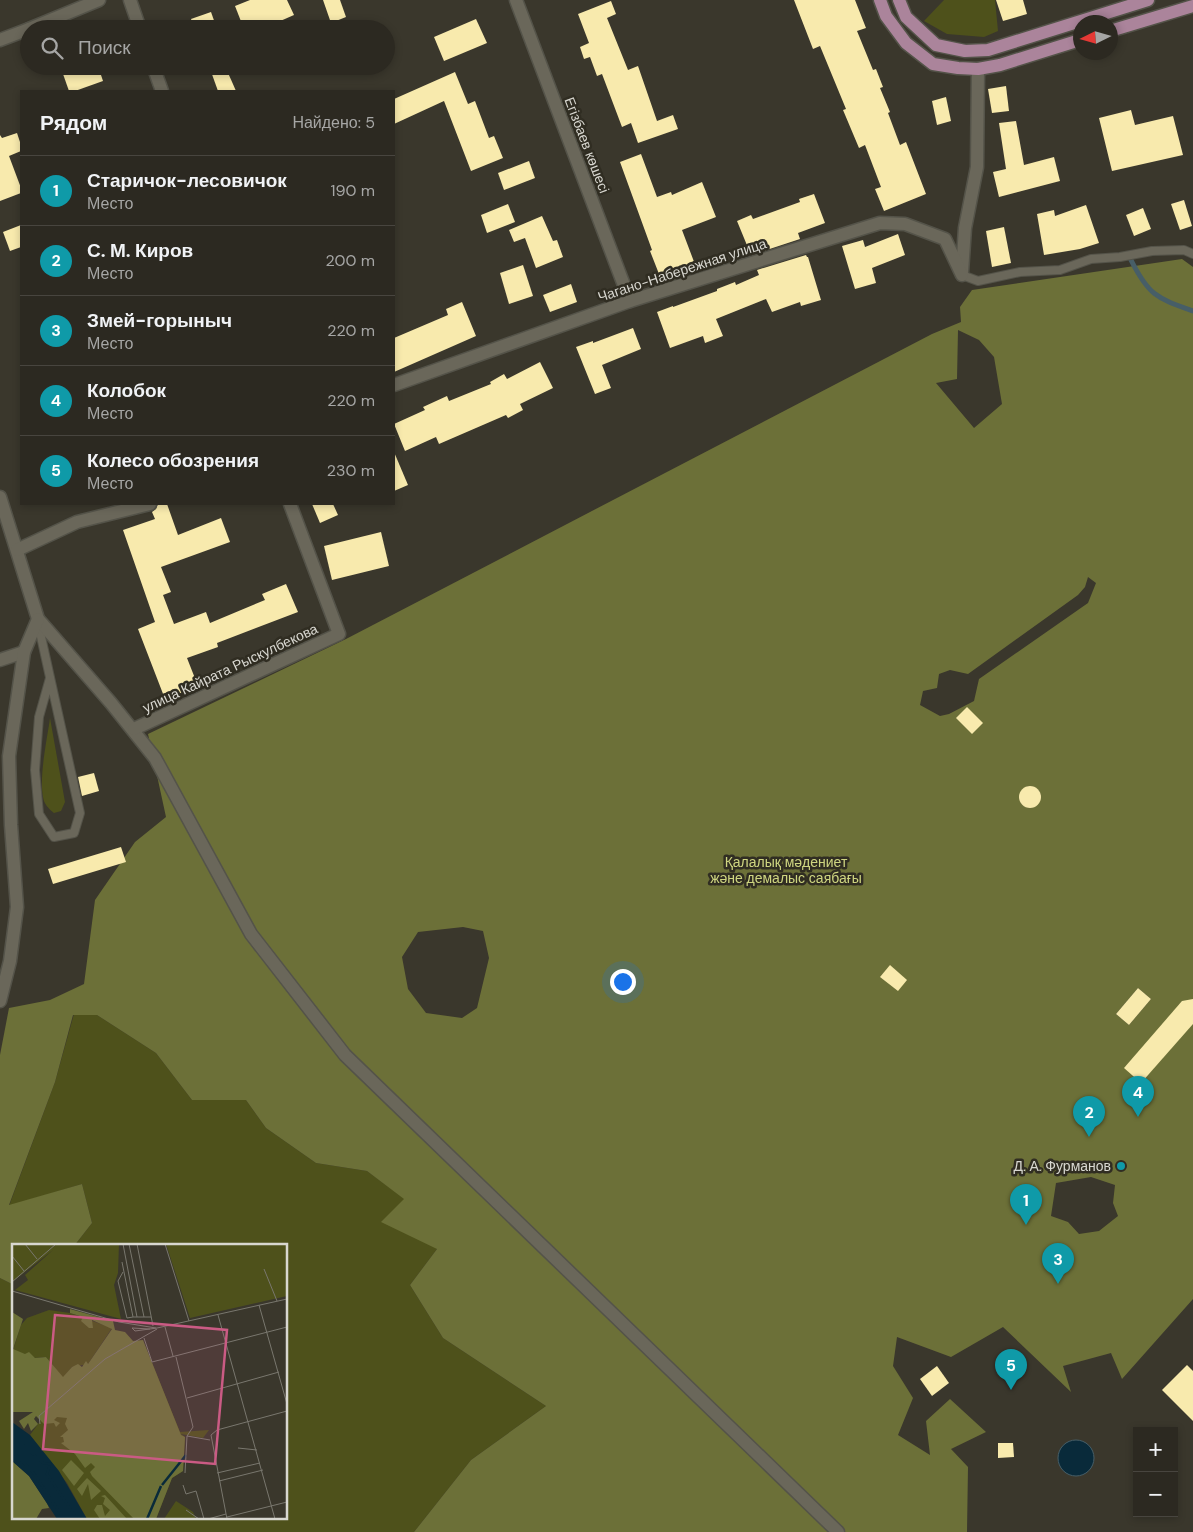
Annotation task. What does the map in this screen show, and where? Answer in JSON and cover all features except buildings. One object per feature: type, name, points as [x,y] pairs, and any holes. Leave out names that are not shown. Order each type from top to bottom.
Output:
[{"type":"main road","points":[[880,0],[886,16],[906,43],[933,64],[978,69],[1000,65],[1073,42]]},
{"type":"main road","points":[[899,0],[906,17],[936,44],[966,51],[988,50],[1148,0]]},
{"type":"main road","points":[[1118,29],[1193,6]]},
{"type":"street","points":[[51,20],[99,0]]},
{"type":"street","points":[[130,0],[137,20]]},
{"type":"street","name":"Егізбаев көшесі","points":[[516,0],[630,301]]},
{"type":"street","points":[[0,40],[20,32]]},
{"type":"street","points":[[962,275],[965,228],[977,166],[978,69]]},
{"type":"street","points":[[156,75],[162,90]]},
{"type":"street","name":"Чагано-Набережная улица","points":[[395,385],[630,301],[880,223],[905,224],[945,239],[962,275]]},
{"type":"street","points":[[0,497],[38,619],[134,729],[155,758],[252,934],[345,1054],[838,1532]]},
{"type":"street","points":[[17,550],[77,522],[146,505]]},
{"type":"street","name":"улица Кайрата Рыскулбекова","points":[[134,729],[339,634],[290,505]]},
{"type":"street","points":[[0,1001],[10,962],[17,907],[11,825],[9,756],[24,652],[38,619]]},
{"type":"street","points":[[0,660],[24,652]]},
{"type":"lane","points":[[962,275],[978,281],[1020,272],[1060,270],[1091,259],[1120,257],[1152,251],[1184,250],[1193,254]]},
{"type":"lane","points":[[38,619],[80,813],[74,833],[54,837],[40,814],[35,770],[39,717],[50,678]]},
{"type":"green space","points":[[944,0],[995,0],[998,31],[984,37],[947,34],[924,21]]},
{"type":"green space","name":"Қалалық мәдениет және демалыс саябағы","points":[[1182,259],[1193,267],[1193,1299],[1122,1379],[1111,1353],[1063,1366],[1071,1392],[1003,1327],[951,1357],[897,1337],[893,1366],[913,1398],[898,1435],[930,1455],[926,1421],[950,1399],[986,1432],[951,1449],[968,1467],[967,1532],[414,1532],[471,1460],[546,1406],[443,1338],[410,1285],[437,1249],[381,1222],[404,1199],[367,1171],[316,1163],[266,1128],[246,1100],[192,1100],[156,1053],[97,1015],[73,1015],[55,1082],[9,1205],[82,1184],[92,1223],[76,1244],[12,1244],[12,1284],[0,1278],[0,1055],[9,1008],[50,1000],[84,984],[95,900],[135,842],[166,817],[148,734],[346,639],[932,334],[961,322],[960,307],[972,290]],"holes":[[[958,330],[979,340],[994,357],[1002,404],[974,428],[936,383],[957,379]],[[1088,577],[1096,583],[1088,603],[979,679],[974,701],[949,714],[940,716],[920,705],[923,691],[937,688],[939,674],[950,670],[968,674],[1078,595],[1085,587]],[[1028,786],[1039,791],[1041,796],[1040,800],[1033,807],[1023,805],[1020,800],[1020,795]],[[463,927],[483,931],[489,958],[477,1008],[462,1018],[426,1013],[408,989],[402,957],[418,932]],[[1138,988],[1151,999],[1129,1025],[1116,1014]],[[1091,1177],[1115,1185],[1113,1203],[1118,1216],[1099,1231],[1079,1234],[1068,1222],[1051,1216],[1056,1183]]]},
{"type":"green space","points":[[50,718],[65,802],[61,811],[54,813],[44,802],[42,788]]},
{"type":"green space","points":[[74,1014],[97,1015],[156,1053],[192,1100],[246,1100],[266,1128],[316,1163],[367,1171],[405,1199],[437,1249],[410,1285],[443,1338],[546,1406],[471,1460],[414,1532],[0,1532],[0,1278],[12,1284],[12,1520],[288,1520],[288,1244],[76,1244],[92,1223],[82,1184],[9,1206],[55,1082]]},
{"type":"water","points":[[1076,1440],[1083,1441],[1089,1445],[1093,1451],[1093,1465],[1089,1471],[1083,1475],[1076,1476],[1069,1475],[1063,1471],[1059,1465],[1058,1458],[1059,1451],[1063,1445],[1069,1441]]},
{"type":"waterway","points":[[1131,260],[1143,281],[1155,294],[1162,299],[1193,311]]},
{"type":"place","name":"Колобок","points":[[1138,1117]]},
{"type":"place","name":"С. М. Киров","points":[[1089,1137]]},
{"type":"place","name":"Д. А. Фурманов","points":[[1121,1166]]},
{"type":"place","name":"Старичок-лесовичок","points":[[1026,1225]]},
{"type":"place","name":"Змей-горыныч","points":[[1058,1284]]},
{"type":"place","name":"Колесо обозрения","points":[[1011,1390]]}]
